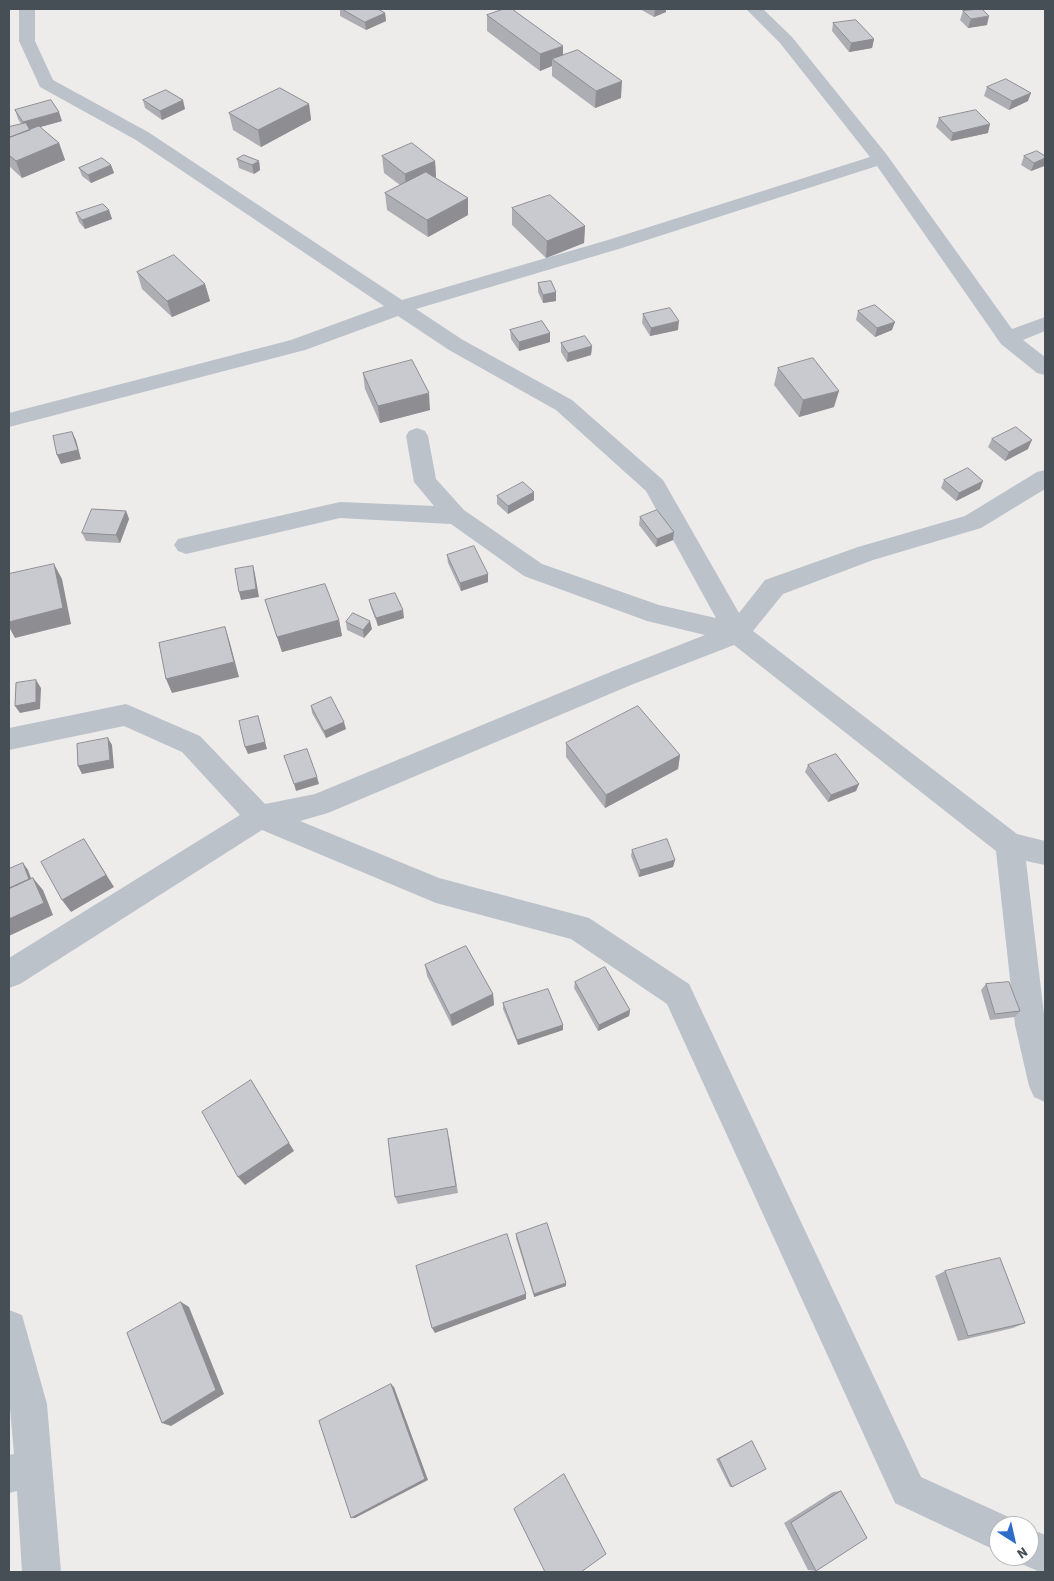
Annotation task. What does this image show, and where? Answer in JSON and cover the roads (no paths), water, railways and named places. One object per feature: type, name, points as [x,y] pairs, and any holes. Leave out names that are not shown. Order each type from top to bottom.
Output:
[{"type":"street","points":[[27,9],[27,41],[46,83],[142,136],[456,345],[564,405],[655,486],[737,633],[1010,844],[1045,853]]},
{"type":"street","points":[[754,9],[786,40],[881,159],[1008,339],[1045,368]]},
{"type":"street","points":[[9,420],[298,345],[401,307],[615,244],[881,159]]},
{"type":"street","points":[[1008,339],[1045,323]]},
{"type":"street","points":[[417,436],[426,482],[456,516],[533,570],[656,614],[737,633]]},
{"type":"street","points":[[9,974],[260,818],[318,805],[622,678],[737,633],[774,586],[866,554],[973,522],[1045,478]]},
{"type":"street","points":[[186,545],[340,510],[456,516]]},
{"type":"street","points":[[9,739],[126,714],[191,744],[260,818],[436,890],[579,928],[678,994],[908,1490],[989,1528]]},
{"type":"street","points":[[1010,844],[1030,1026],[1045,1086]]},
{"type":"street","points":[[9,1328],[29,1404],[21,1471],[42,1572]]}]
